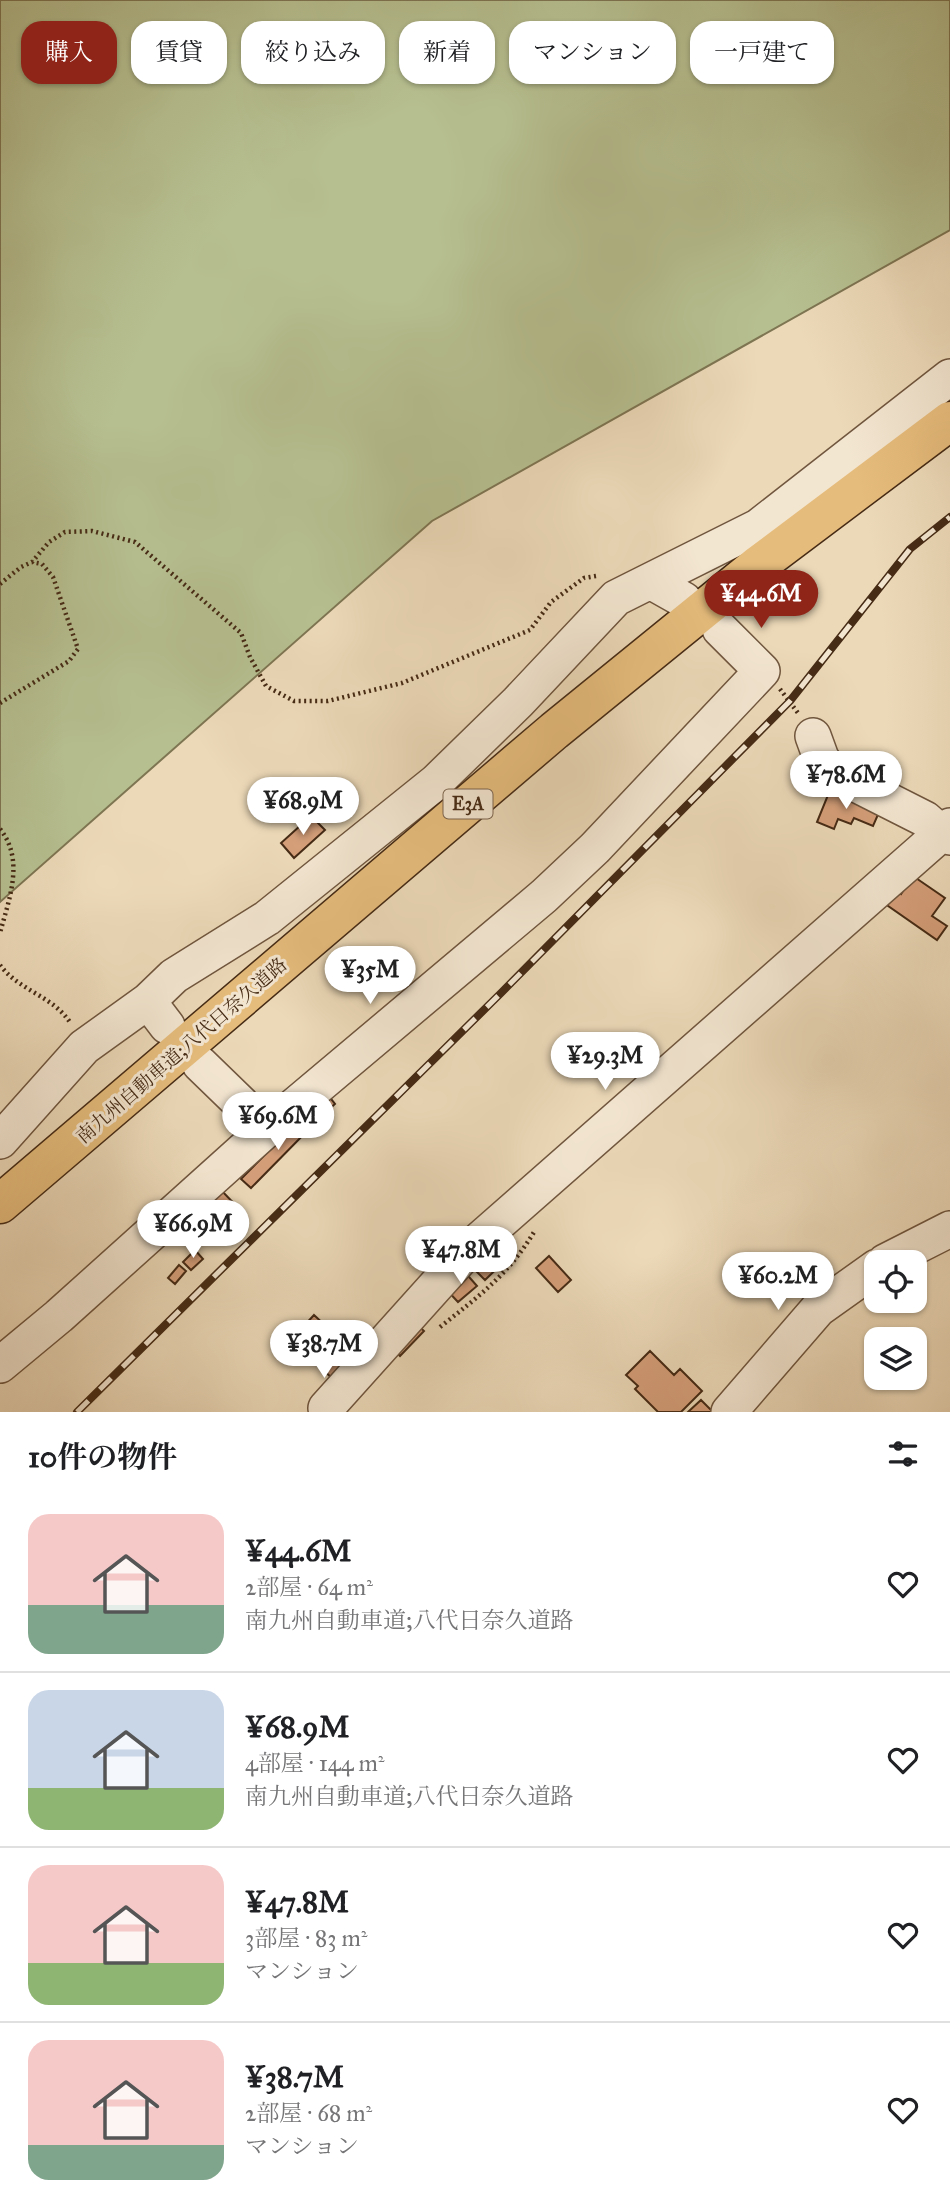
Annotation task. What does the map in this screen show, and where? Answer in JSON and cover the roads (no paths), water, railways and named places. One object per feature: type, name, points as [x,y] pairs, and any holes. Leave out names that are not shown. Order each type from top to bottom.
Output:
[{"type":"highway","name":"南九州自動車道;八代日奈久道路","points":[[0,1204],[554,731],[757,566],[950,421]]},
{"type":"street","points":[[0,1141],[84,1047],[157,1014],[174,976],[267,918],[436,782],[518,702],[616,598],[758,527],[950,377]]},
{"type":"street","points":[[652,582],[684,600]]},
{"type":"street","points":[[0,1366],[267,1129],[596,848],[762,671],[720,629]]},
{"type":"street","points":[[327,1411],[468,1251],[943,823],[830,771],[821,758],[813,736]]},
{"type":"street","points":[[200,1063],[267,1129]]},
{"type":"street","points":[[908,1250],[950,1229]]},
{"type":"street","points":[[729,1412],[818,1309],[864,1276]]},
{"type":"railway","points":[[77,1412],[501,993],[790,701],[910,549],[950,517]]}]
